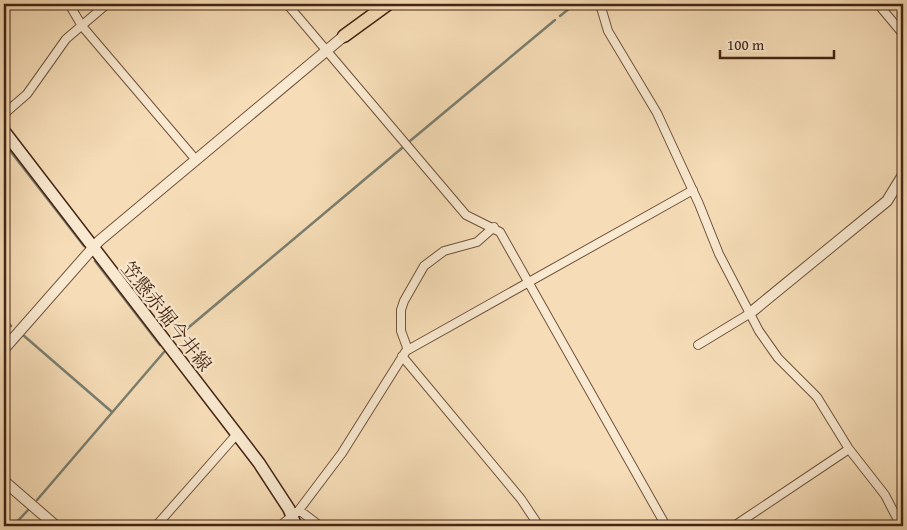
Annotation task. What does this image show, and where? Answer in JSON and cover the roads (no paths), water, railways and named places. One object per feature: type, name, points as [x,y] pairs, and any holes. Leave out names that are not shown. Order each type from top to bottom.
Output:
[{"type":"main road","points":[[344,36],[379,4]]},
{"type":"main road","points":[[344,36],[388,4]]},
{"type":"main road","name":"笠懸赤堀今井線","points":[[4,131],[269,476],[296,517]]},
{"type":"street","points":[[69,4],[82,26],[196,160]]},
{"type":"street","points":[[4,114],[27,94],[56,50],[107,4]]},
{"type":"street","points":[[287,4],[466,215],[494,227],[500,232],[666,526]]},
{"type":"street","points":[[600,4],[608,31],[647,92],[693,190],[718,254],[749,314],[778,358],[816,397],[849,448],[885,495],[901,526]]},
{"type":"street","points":[[878,4],[903,34]]},
{"type":"street","points":[[4,349],[92,247],[344,36]]},
{"type":"street","points":[[698,344],[749,314],[887,201],[903,175]]},
{"type":"street","points":[[280,526],[296,517],[342,453],[402,356],[408,350],[693,190]]},
{"type":"street","points":[[408,350],[400,323],[402,305],[426,264],[444,251],[477,242],[494,227]]},
{"type":"street","points":[[402,356],[521,499],[539,526]]},
{"type":"street","points":[[156,526],[237,434]]},
{"type":"street","points":[[734,526],[849,448]]},
{"type":"street","points":[[4,481],[56,526]]},
{"type":"street","points":[[296,517],[320,526]]},
{"type":"waterway","points":[[560,16],[575,4]]},
{"type":"waterway","points":[[410,141],[555,20]]},
{"type":"waterway","points":[[4,143],[84,246]]},
{"type":"waterway","points":[[176,338],[402,148]]},
{"type":"waterway","points":[[95,261],[160,345]]},
{"type":"waterway","points":[[4,319],[11,326]]},
{"type":"waterway","points":[[23,335],[112,412]]},
{"type":"waterway","points":[[37,500],[164,352]]},
{"type":"waterway","points":[[13,526],[29,509]]}]
